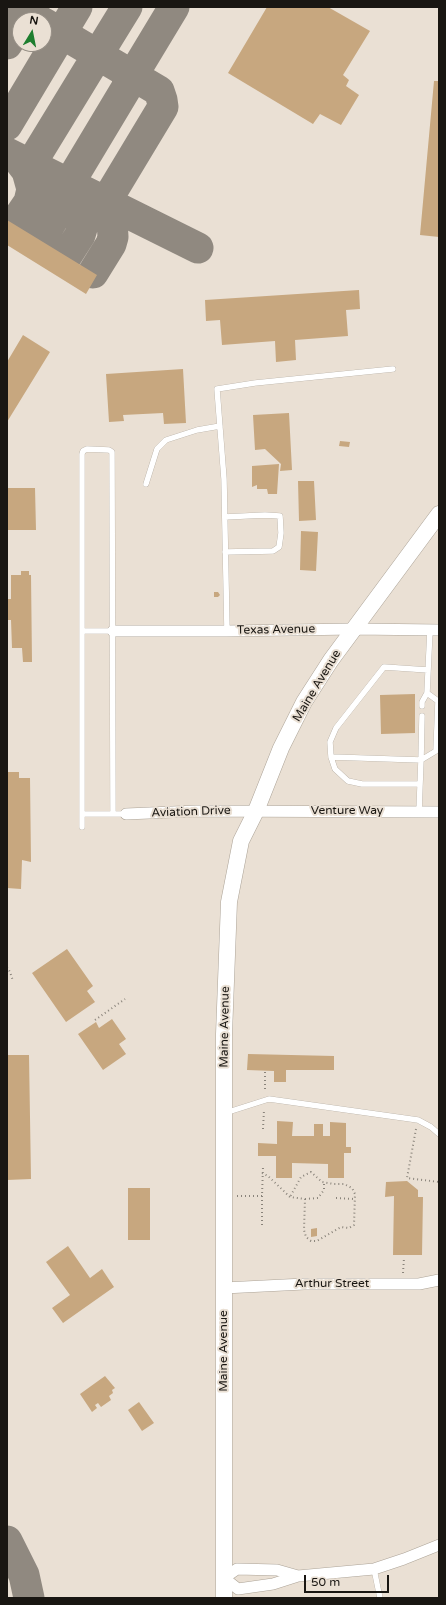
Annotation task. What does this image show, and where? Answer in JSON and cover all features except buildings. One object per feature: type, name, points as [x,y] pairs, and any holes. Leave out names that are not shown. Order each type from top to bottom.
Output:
[{"type":"main road","name":"Maine Avenue","points":[[224,1598],[224,1034],[228,902],[241,841],[256,811],[282,748],[304,702],[331,660],[439,514]]},
{"type":"street","name":"Texas Avenue","points":[[113,630],[435,630]]},
{"type":"street","name":"Aviation Drive","points":[[126,814],[196,811],[256,811]]},
{"type":"street","name":"Venture Way","points":[[256,811],[439,812]]},
{"type":"street","name":"Arthur Street","points":[[224,1288],[304,1284],[419,1284],[439,1280]]},
{"type":"street","points":[[298,1576],[277,1570],[237,1568],[224,1578],[238,1589],[273,1584],[298,1576],[374,1569],[439,1545]]},
{"type":"lane","points":[[227,631],[224,479],[217,389],[255,383],[393,369]]},
{"type":"lane","points":[[146,484],[157,449],[166,440],[197,430],[220,426]]},
{"type":"lane","points":[[82,827],[82,454],[83,451],[88,449],[109,450],[112,452],[113,814]]},
{"type":"lane","points":[[225,517],[265,514],[280,516],[281,533],[279,547],[273,551],[225,552]]},
{"type":"lane","points":[[82,631],[113,630]]},
{"type":"lane","points":[[422,706],[422,702],[427,693],[428,670],[435,630]]},
{"type":"lane","points":[[420,784],[362,784],[348,781],[335,769],[331,758],[330,742],[336,728],[384,667],[428,670]]},
{"type":"lane","points":[[331,758],[421,760],[436,751],[438,701],[427,693]]},
{"type":"lane","points":[[419,812],[422,716]]},
{"type":"lane","points":[[82,814],[126,814]]},
{"type":"lane","points":[[224,1114],[269,1099],[418,1120],[431,1127],[439,1134]]},
{"type":"lane","points":[[374,1569],[380,1598]]},
{"type":"path","points":[[7,967],[12,981]]},
{"type":"path","points":[[95,1020],[125,999]]},
{"type":"path","points":[[418,1120],[407,1178],[439,1182]]},
{"type":"path","points":[[262,1167],[262,1225]]},
{"type":"path","points":[[290,1197],[301,1177],[312,1172],[322,1182],[344,1184],[352,1188],[355,1194],[354,1225],[348,1228],[341,1227],[317,1241],[311,1240],[306,1237],[304,1230],[305,1199]]},
{"type":"path","points":[[262,1174],[268,1176],[290,1197],[305,1199],[318,1198],[324,1190],[324,1182]]},
{"type":"path","points":[[224,1196],[262,1196]]},
{"type":"path","points":[[336,1198],[355,1199]]},
{"type":"path","points":[[402,1284],[404,1258]]},
{"type":"taxiway","points":[[18,7],[26,12]]},
{"type":"taxiway","points":[[53,28],[60,29],[65,27],[77,7]]},
{"type":"taxiway","points":[[91,51],[97,51],[103,46],[127,7]]},
{"type":"taxiway","points":[[125,71],[131,73],[136,70],[174,7]]},
{"type":"taxiway","points":[[52,28],[159,91],[162,100],[163,107],[110,195],[105,198],[98,199]]},
{"type":"taxiway","points":[[7,125],[56,43],[57,33],[53,28]]},
{"type":"taxiway","points":[[7,44],[12,36]]},
{"type":"taxiway","points":[[24,161],[30,162],[34,159],[93,63],[89,49]]},
{"type":"taxiway","points":[[59,179],[67,180],[73,177],[127,87],[128,78],[125,71]]},
{"type":"taxiway","points":[[7,153],[198,248]]},
{"type":"taxiway","points":[[14,224],[29,202],[32,189],[27,171],[17,158]]},
{"type":"taxiway","points":[[40,241],[55,216],[58,204],[56,192],[44,171]]},
{"type":"taxiway","points":[[66,257],[80,235],[84,213],[82,202],[77,191],[71,185]]},
{"type":"taxiway","points":[[93,273],[111,244],[113,237],[112,220],[104,204],[98,199]]},
{"type":"taxiway","points":[[7,1541],[24,1575],[29,1598]]}]
